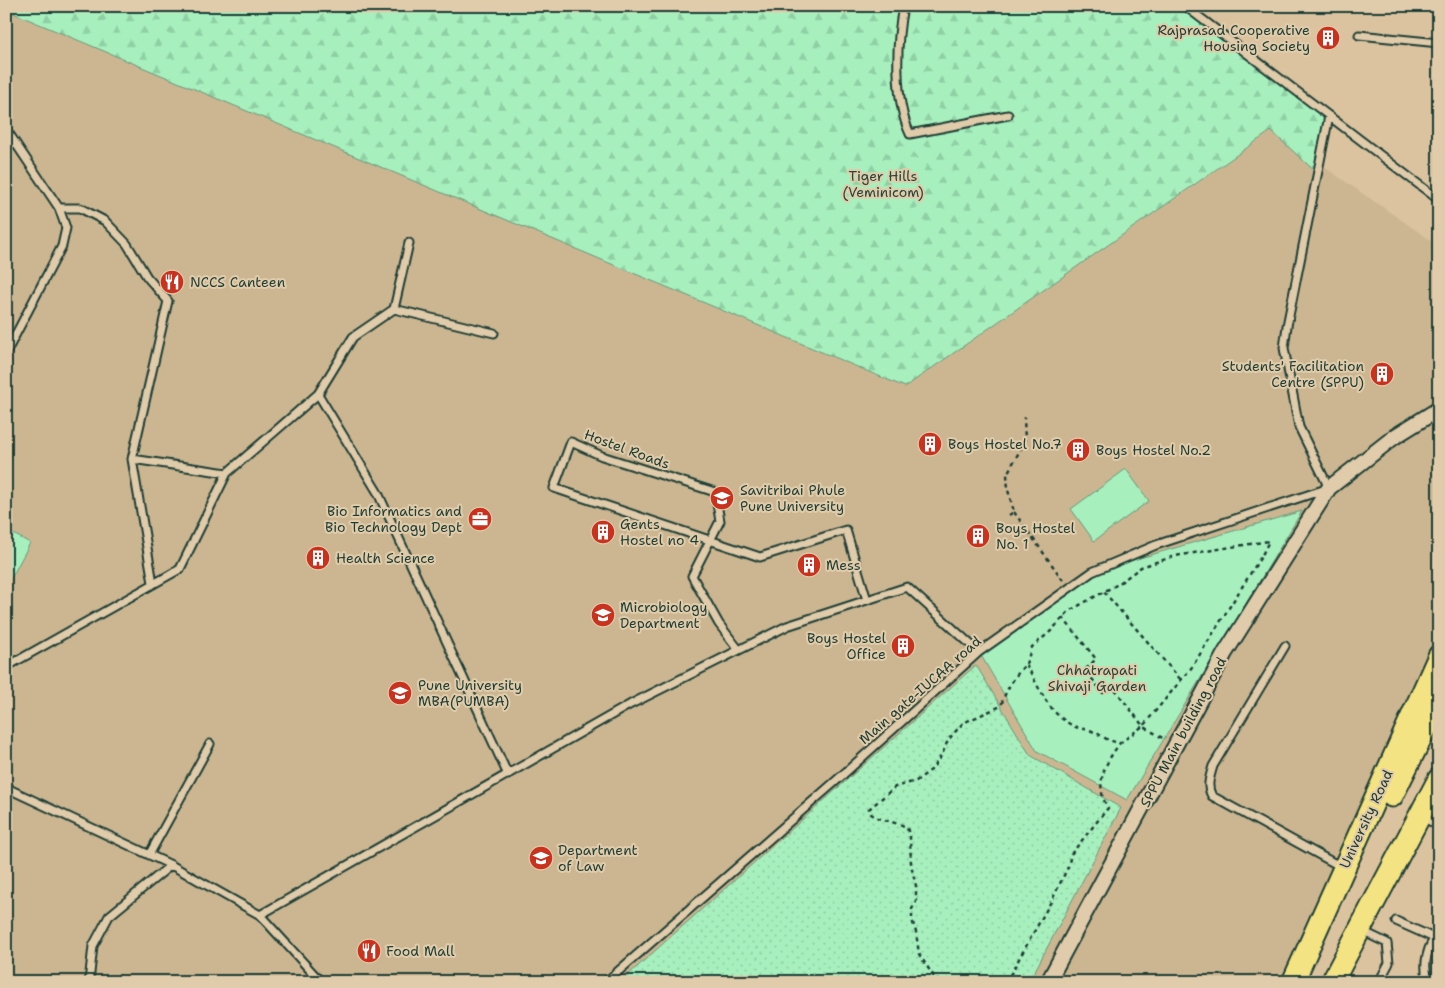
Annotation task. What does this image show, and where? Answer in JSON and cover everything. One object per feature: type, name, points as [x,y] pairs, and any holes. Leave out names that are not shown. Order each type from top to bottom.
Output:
[{"type":"main road","name":"University Road","points":[[1293,982],[1439,656]]},
{"type":"main road","points":[[1304,982],[1439,702]]},
{"type":"main road","points":[[1332,982],[1439,780]]},
{"type":"street","name":"SPPU Main building road","points":[[1048,982],[1225,653],[1329,488],[1394,437],[1439,409]]},
{"type":"lane","points":[[903,6],[899,30],[898,77],[904,123],[910,134],[1008,115]]},
{"type":"lane","points":[[1185,6],[1439,200]]},
{"type":"lane","points":[[1359,35],[1439,43]]},
{"type":"lane","points":[[1329,116],[1284,348],[1299,427],[1329,488]]},
{"type":"lane","points":[[6,129],[59,208],[66,228],[62,246],[6,352]]},
{"type":"lane","points":[[59,208],[80,208],[104,220],[127,244],[147,277],[168,301],[132,459],[153,584]]},
{"type":"lane","points":[[6,667],[180,569],[227,473],[318,394],[352,337],[394,309],[409,243]]},
{"type":"lane","points":[[394,309],[494,333]]},
{"type":"lane","points":[[318,394],[378,493],[508,775]]},
{"type":"lane","name":"Hostel Roads","points":[[710,541],[720,520],[715,492],[602,456],[571,442],[554,488],[710,541],[760,557],[846,530],[867,600]]},
{"type":"lane","points":[[132,459],[227,473]]},
{"type":"lane","name":"Main gate-IUCAA road","points":[[606,982],[837,780],[979,652],[1092,572],[1156,545],[1329,488]]},
{"type":"lane","points":[[710,541],[692,576],[719,624],[739,650]]},
{"type":"lane","points":[[260,915],[631,704],[787,626],[907,587],[979,652]]},
{"type":"lane","points":[[1285,646],[1213,766],[1208,782],[1209,790],[1212,796],[1334,863],[1345,864]]},
{"type":"lane","points":[[149,854],[210,744]]},
{"type":"lane","points":[[6,784],[11,790],[171,865],[260,915],[321,982]]},
{"type":"lane","points":[[1420,816],[1439,826]]},
{"type":"lane","points":[[89,982],[92,946],[110,916],[171,865]]},
{"type":"lane","points":[[1396,921],[1436,935],[1427,954],[1426,975],[1429,982]]},
{"type":"lane","points":[[1359,930],[1387,943],[1389,963],[1379,982]]},
{"type":"path","points":[[1024,417],[1025,441],[1008,474],[1008,490],[1014,512],[1070,588]]},
{"type":"path","points":[[1009,514],[1014,512]]},
{"type":"path","points":[[940,982],[934,977],[919,954],[912,920],[912,910],[916,902],[916,886],[911,865],[910,837],[907,828],[878,818],[871,814],[869,809],[895,787],[916,781],[931,770],[942,756],[948,740],[963,724],[1001,706],[1010,683],[1026,664],[1032,647],[1069,611],[1118,584],[1141,567],[1175,556],[1269,540],[1262,555],[1192,667],[1144,726],[1120,743],[1107,761],[1103,772],[1102,787],[1104,802],[1108,808],[1071,854],[1068,867],[1006,982]]},
{"type":"path","points":[[1104,592],[1181,680]]},
{"type":"path","points":[[1063,618],[1096,659],[1086,670],[1103,693],[1114,688],[1144,726],[1176,746]]},
{"type":"path","points":[[1026,664],[1046,702],[1060,718],[1076,727],[1090,730],[1109,741],[1120,743]]},
{"type":"shaded area","name":"Savitribai Phule Pune University","points":[[6,10],[905,387],[1272,131],[1439,246],[1439,608],[1425,699],[1283,982],[6,982]]},
{"type":"green space","name":"Tiger Hills (Veminicom)","points":[[6,6],[1185,6],[1329,116],[1318,174],[1271,131],[905,387],[6,10]]},
{"type":"green space","points":[[1126,469],[1149,501],[1094,541],[1071,509]]},
{"type":"green space","name":"Chhatrapati Shivaji Garden","points":[[1302,511],[1127,800],[1037,751],[979,652],[1092,572]]},
{"type":"green space","points":[[6,530],[30,543],[7,586],[6,586]]},
{"type":"green space","points":[[976,665],[1030,755],[1121,808],[1029,982],[620,982]]},
{"type":"place","name":"Rajprasad Cooperative Housing Society","points":[[1328,38]]},
{"type":"place","name":"NCCS Canteen","points":[[172,282]]},
{"type":"place","name":"Students' Facilitation Centre (SPPU)","points":[[1382,374]]},
{"type":"place","name":"Boys Hostel No.7","points":[[930,444]]},
{"type":"place","name":"Boys Hostel No.2","points":[[1078,450]]},
{"type":"place","name":"Savitribai Phule Pune University","points":[[722,498]]},
{"type":"place","name":"Bio Informatics and Bio Technology Dept","points":[[480,519]]},
{"type":"place","name":"Gents Hostel no 4","points":[[603,532]]},
{"type":"place","name":"Boys Hostel No. 1","points":[[978,536]]},
{"type":"place","name":"Health Science","points":[[318,558]]},
{"type":"place","name":"Mess","points":[[809,565]]},
{"type":"place","name":"Microbiology Department","points":[[603,615]]},
{"type":"place","name":"Boys Hostel Office","points":[[903,646]]},
{"type":"place","name":"Pune University MBA(PUMBA)","points":[[400,693]]},
{"type":"place","name":"Department of Law","points":[[541,858]]},
{"type":"place","name":"Food Mall","points":[[369,951]]}]
